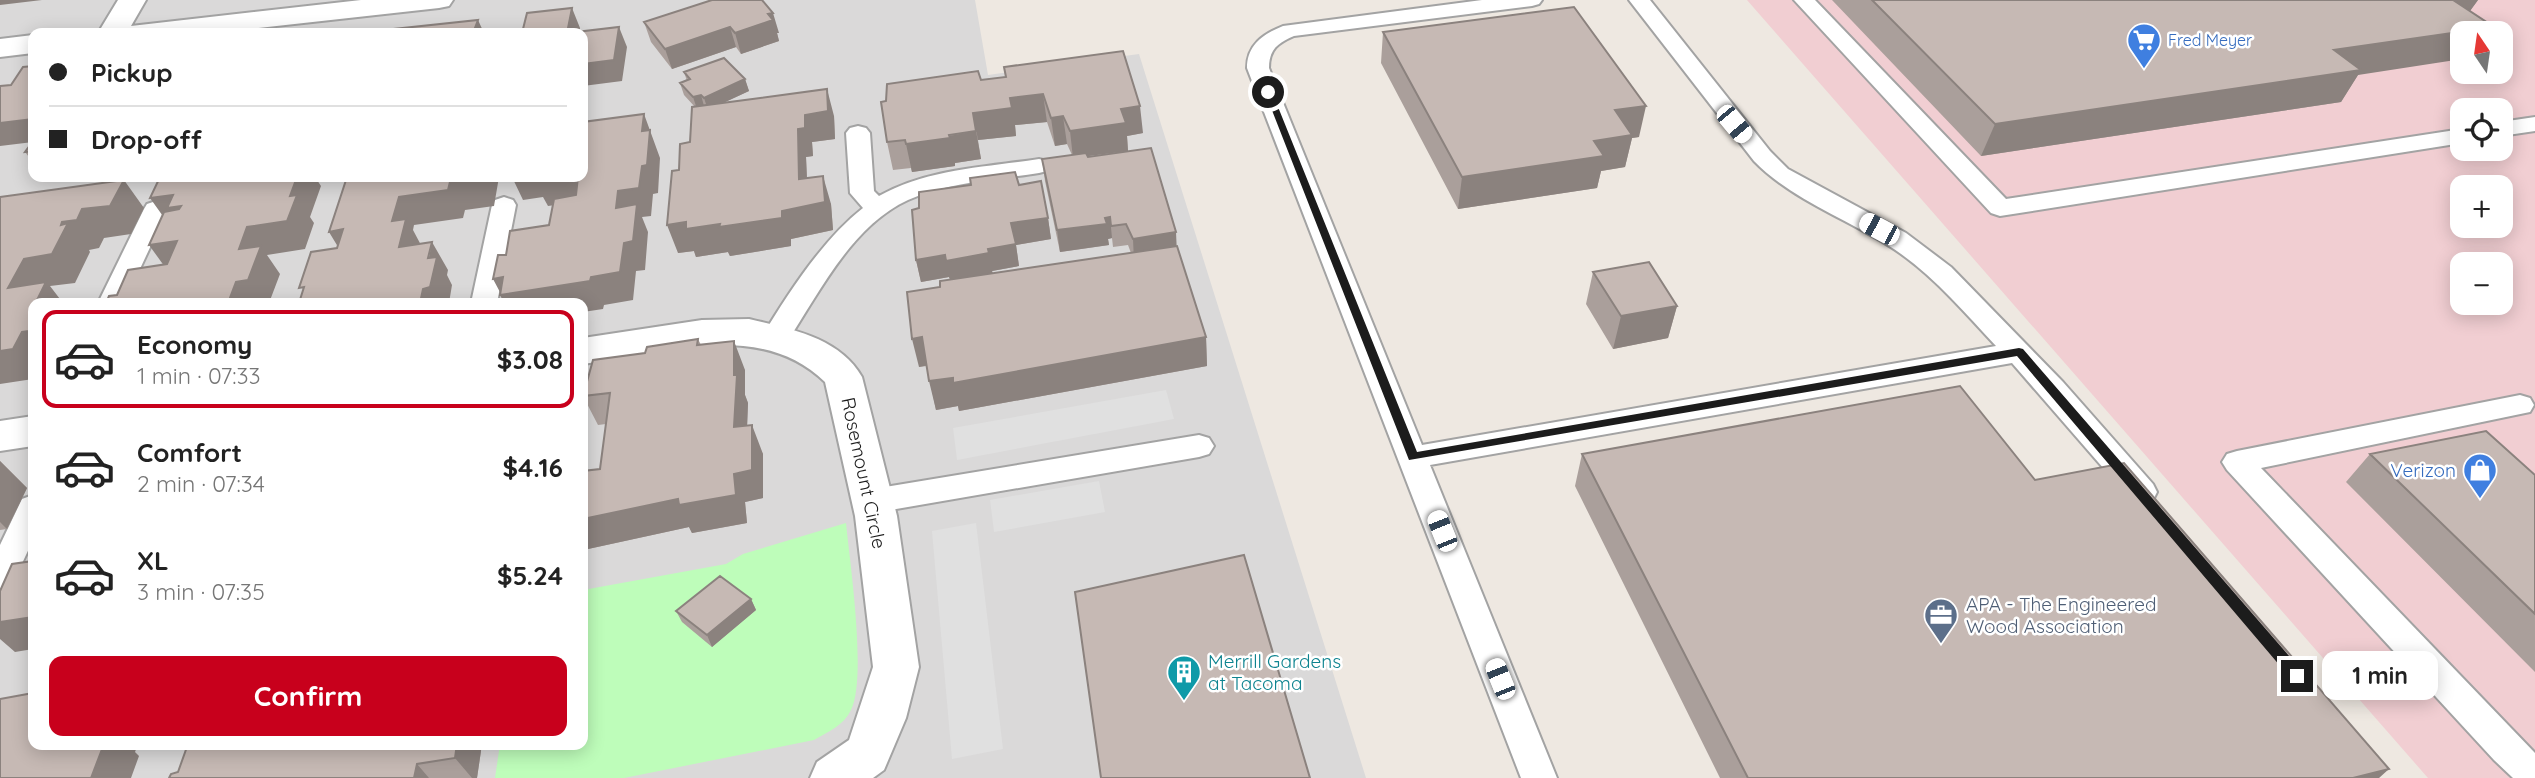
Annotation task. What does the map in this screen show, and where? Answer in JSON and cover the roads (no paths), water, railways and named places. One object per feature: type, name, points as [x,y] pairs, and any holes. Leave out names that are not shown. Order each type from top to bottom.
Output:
[{"type":"street","points":[[114,28],[132,0]]},
{"type":"street","points":[[182,28],[439,0]]},
{"type":"street","points":[[0,48],[28,45]]},
{"type":"street","name":"Rosemount Circle","points":[[588,350],[702,332],[749,332],[791,342],[823,358],[843,377],[873,501],[895,667],[883,718],[867,755],[850,774]]},
{"type":"street","points":[[0,436],[28,432]]},
{"type":"lane","points":[[1532,0],[1308,26],[1278,35],[1266,42],[1257,54],[1258,68],[1539,778]]},
{"type":"lane","points":[[1639,0],[1734,124],[1780,174],[1898,239],[1923,256],[2019,352],[2161,515]]},
{"type":"lane","points":[[1804,0],[2000,208],[2450,138]]},
{"type":"lane","points":[[2513,128],[2535,124]]},
{"type":"lane","points":[[858,133],[862,193],[878,209]]},
{"type":"lane","points":[[775,338],[839,249],[861,223],[878,209],[909,191],[1039,166]]},
{"type":"lane","points":[[485,298],[503,205]]},
{"type":"lane","points":[[113,298],[156,209]]},
{"type":"lane","points":[[1413,457],[2019,352]]},
{"type":"lane","points":[[2520,405],[2237,462],[2506,749],[2535,775]]},
{"type":"lane","points":[[873,501],[1199,446]]},
{"type":"lane","points":[[0,578],[28,518]]},
{"type":"place","name":"Fred Meyer","points":[[2144,70]]},
{"type":"place","name":"Verizon","points":[[2480,500]]},
{"type":"place","name":"APA - The Engineered Wood Association","points":[[1941,645]]},
{"type":"place","name":"Merrill Gardens at Tacoma","points":[[1184,702]]}]
